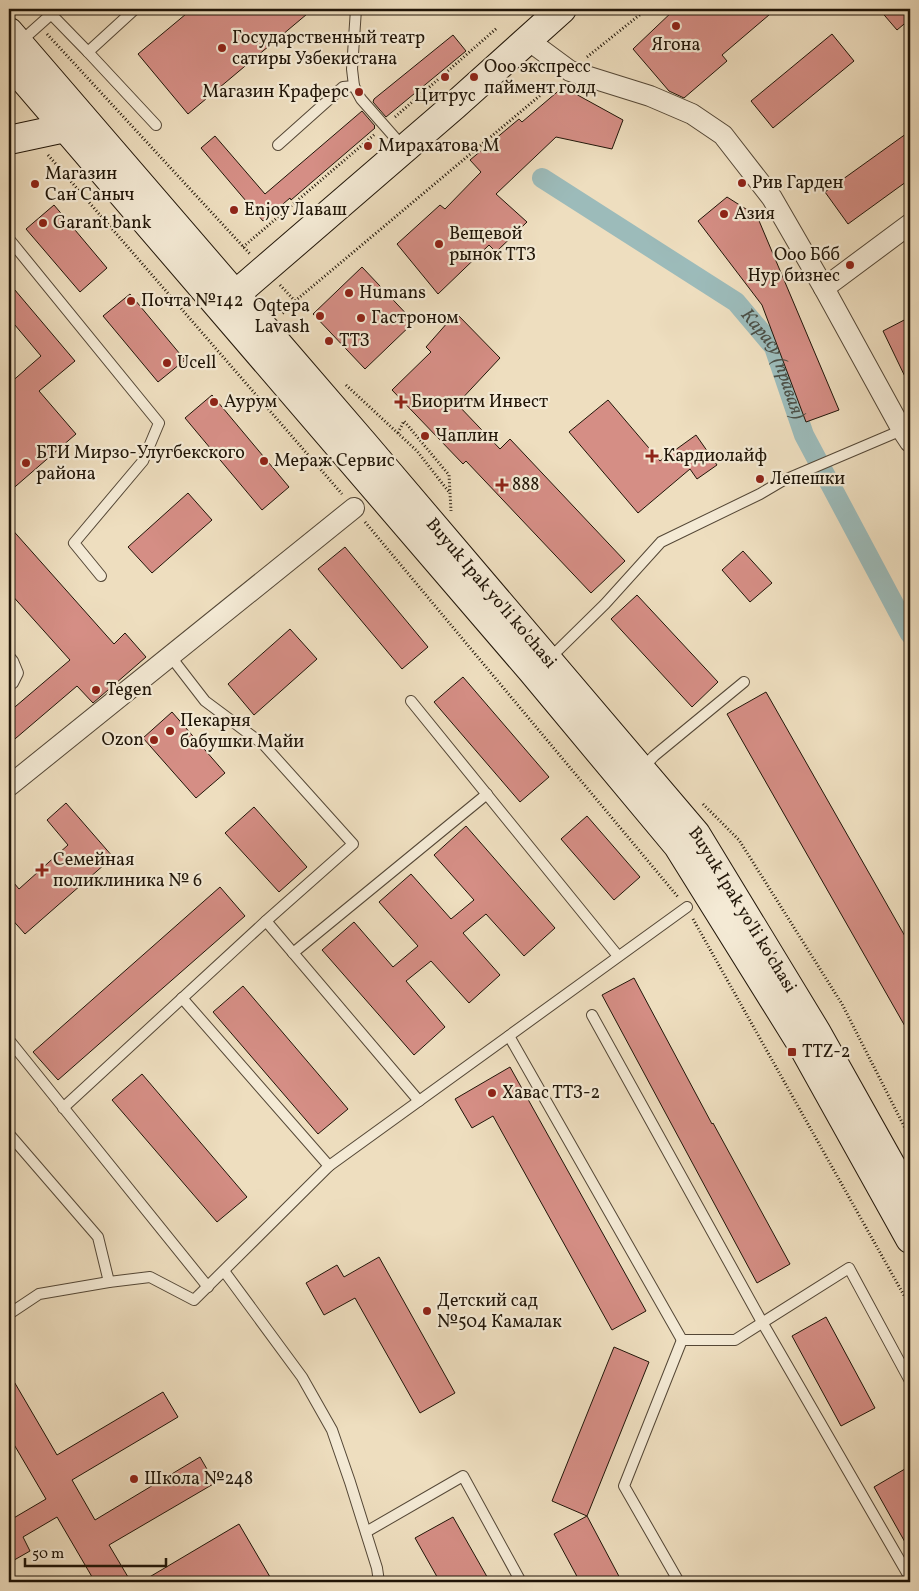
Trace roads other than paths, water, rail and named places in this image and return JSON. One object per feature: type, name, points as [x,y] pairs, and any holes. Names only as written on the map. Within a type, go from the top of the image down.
[{"type":"main road","points":[[11,46],[73,122],[227,301],[528,40],[552,12]]},
{"type":"main road","points":[[20,138],[73,122]]},
{"type":"main road","name":"Buyuk Ipak yo'li ko'chasi","points":[[227,301],[548,659],[696,834],[818,1034],[910,1199]]},
{"type":"main road","name":"Buyuk Ipak yo'li ko'chasi","points":[[227,301],[678,846],[802,1045],[910,1239]]},
{"type":"street","points":[[528,40],[570,71],[650,96],[692,114],[723,135],[772,198],[906,436]]},
{"type":"street","points":[[824,288],[910,224]]},
{"type":"street","points":[[9,786],[354,508]]},
{"type":"lane","points":[[88,52],[135,9]]},
{"type":"lane","points":[[356,9],[352,69],[354,86],[361,99],[404,149]]},
{"type":"lane","points":[[11,46],[54,11],[88,52],[156,125]]},
{"type":"lane","points":[[278,145],[343,87],[354,86]]},
{"type":"lane","points":[[9,239],[160,423],[143,461],[74,543],[100,576]]},
{"type":"lane","points":[[548,659],[605,604],[661,542],[760,494],[782,481],[858,447],[906,436]]},
{"type":"lane","points":[[9,656],[18,673],[13,683],[9,686]]},
{"type":"lane","points":[[64,1108],[352,844],[264,745],[205,701],[171,656]]},
{"type":"lane","points":[[641,770],[654,756],[744,682]]},
{"type":"lane","points":[[411,701],[618,956]]},
{"type":"lane","points":[[293,953],[487,794]]},
{"type":"lane","points":[[9,1314],[39,1294],[150,1277],[194,1300],[329,1166],[687,907]]},
{"type":"lane","points":[[266,921],[419,1101]]},
{"type":"lane","points":[[182,998],[329,1166]]},
{"type":"lane","points":[[592,1015],[762,1322],[910,1578]]},
{"type":"lane","points":[[509,1036],[682,1340]]},
{"type":"lane","points":[[9,1040],[208,1287]]},
{"type":"lane","points":[[9,1134],[98,1237],[109,1282]]},
{"type":"lane","points":[[682,1340],[735,1340],[849,1268],[910,1381]]},
{"type":"lane","points":[[224,1270],[302,1378],[332,1430],[366,1532],[377,1568],[379,1582]]},
{"type":"lane","points":[[679,1582],[624,1486],[682,1340]]},
{"type":"lane","points":[[366,1532],[463,1476],[521,1582]]},
{"type":"waterway","name":"Карасу (правая)","points":[[542,178],[736,302],[774,347],[804,435],[910,634]]},
{"type":"place","name":"Ягона","points":[[676,26]]},
{"type":"place","name":"Государственный театр сатиры Узбекистана","points":[[222,48]]},
{"type":"place","name":"Цитрус","points":[[445,77]]},
{"type":"place","name":"Ооо экспресс паймент голд","points":[[474,77]]},
{"type":"place","name":"Магазин Краферс","points":[[359,92]]},
{"type":"place","name":"Мирахатова М","points":[[368,146]]},
{"type":"place","name":"Рив Гарден","points":[[742,183]]},
{"type":"place","name":"Магазин Сан Саныч","points":[[35,184]]},
{"type":"place","name":"Enjoy Лаваш","points":[[234,210]]},
{"type":"place","name":"Азия","points":[[724,214]]},
{"type":"place","name":"Garant bank","points":[[43,223]]},
{"type":"place","name":"Вещевой рынок ТТЗ","points":[[439,244]]},
{"type":"place","name":"Ооо Ббб Нур бизнес","points":[[850,265]]},
{"type":"place","name":"Humans","points":[[349,293]]},
{"type":"place","name":"Почта №142","points":[[131,301]]},
{"type":"place","name":"Oqtepa Lavash","points":[[320,316]]},
{"type":"place","name":"Гастроном","points":[[361,318]]},
{"type":"place","name":"ТТЗ","points":[[329,341]]},
{"type":"place","name":"Ucell","points":[[167,363]]},
{"type":"place","name":"Аурум","points":[[214,402]]},
{"type":"place","name":"Биоритм Инвест","points":[[401,402]]},
{"type":"place","name":"Чаплин","points":[[425,436]]},
{"type":"place","name":"Кардиолайф","points":[[652,456]]},
{"type":"place","name":"Мераж Сервис","points":[[264,461]]},
{"type":"place","name":"БТИ Мирзо-Улугбекского района","points":[[26,463]]},
{"type":"place","name":"Лепешки","points":[[760,479]]},
{"type":"place","name":"888","points":[[502,485]]},
{"type":"place","name":"Tegen","points":[[96,690]]},
{"type":"place","name":"Пекарня бабушки Майи","points":[[170,731]]},
{"type":"place","name":"Ozon","points":[[154,740]]},
{"type":"place","name":"Семейная поликлиника № 6","points":[[42,870]]},
{"type":"place","name":"TTZ-2","points":[[792,1052]]},
{"type":"place","name":"Хавас ТТЗ-2","points":[[492,1093]]},
{"type":"place","name":"Детский сад №504 Камалак","points":[[427,1311]]},
{"type":"place","name":"Школа №248","points":[[134,1479]]}]
